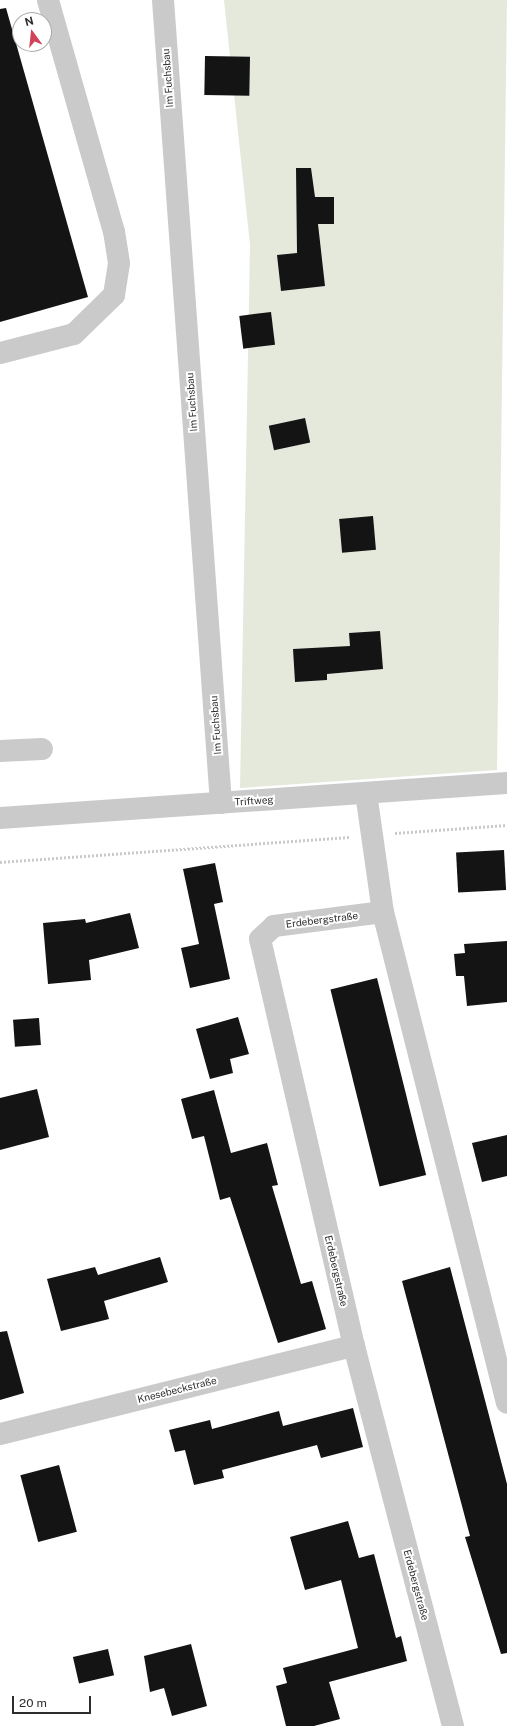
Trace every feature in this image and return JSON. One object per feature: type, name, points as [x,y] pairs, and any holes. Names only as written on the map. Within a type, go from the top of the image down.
[{"type":"street","points":[[0,353],[74,334],[114,295],[116,282],[118,263],[114,232],[48,0]]},
{"type":"street","name":"Im Fuchsbau","points":[[163,0],[222,803]]},
{"type":"street","points":[[0,751],[42,749]]},
{"type":"street","name":"Triftweg","points":[[0,818],[507,783]]},
{"type":"street","points":[[366,793],[383,912],[507,1403]]},
{"type":"street","name":"Erdebergstraße","points":[[383,912],[274,926],[260,939],[354,1346],[453,1726]]},
{"type":"street","name":"Knesebeckstraße","points":[[0,1434],[354,1346]]},
{"type":"path","points":[[0,862],[507,825]]},
{"type":"shaded area","points":[[224,0],[507,0],[497,770],[240,788],[250,245]]},
{"type":"building","points":[[6,8],[12,29],[12,52],[18,52],[88,297],[0,322],[0,9]]},
{"type":"building","points":[[205,56],[250,57],[249,96],[204,95]]},
{"type":"building","points":[[296,168],[311,168],[315,197],[334,197],[334,224],[318,224],[325,286],[281,291],[277,255],[297,253]]},
{"type":"building","points":[[271,312],[275,345],[243,349],[239,316]]},
{"type":"building","points":[[305,418],[310,442],[274,450],[269,426]]},
{"type":"building","points":[[373,516],[376,550],[342,553],[339,519]]},
{"type":"building","points":[[380,631],[383,669],[327,674],[327,680],[295,682],[293,649],[350,646],[349,633]]},
{"type":"building","points":[[504,850],[506,890],[458,892],[456,853]]},
{"type":"building","points":[[215,863],[223,902],[214,904],[230,979],[190,988],[181,948],[199,944],[183,869]]},
{"type":"building","points":[[130,913],[139,948],[89,960],[91,980],[48,984],[43,923],[85,919],[86,923]]},
{"type":"building","points":[[507,941],[507,1002],[467,1006],[464,976],[456,976],[454,954],[465,953],[464,944]]},
{"type":"building","points":[[377,978],[426,1175],[380,1187],[330,990]]},
{"type":"building","points":[[238,1017],[249,1054],[230,1059],[233,1073],[210,1079],[196,1029]]},
{"type":"building","points":[[39,1018],[41,1045],[15,1047],[13,1020]]},
{"type":"building","points":[[37,1089],[49,1137],[0,1150],[0,1098]]},
{"type":"building","points":[[214,1090],[231,1153],[267,1143],[278,1185],[272,1186],[301,1284],[312,1281],[326,1329],[278,1343],[230,1197],[220,1200],[204,1136],[192,1139],[181,1099]]},
{"type":"building","points":[[507,1135],[507,1176],[482,1182],[472,1143]]},
{"type":"building","points":[[160,1257],[168,1282],[104,1301],[109,1319],[61,1331],[47,1279],[95,1267],[98,1275]]},
{"type":"building","points":[[450,1267],[507,1484],[507,1653],[501,1654],[465,1537],[470,1536],[402,1281]]},
{"type":"building","points":[[7,1331],[24,1393],[0,1400],[0,1332]]},
{"type":"building","points":[[353,1408],[363,1447],[321,1458],[317,1445],[222,1470],[224,1478],[194,1485],[185,1450],[175,1452],[169,1430],[210,1420],[212,1429],[279,1411],[283,1426]]},
{"type":"building","points":[[59,1465],[77,1532],[38,1542],[20,1475]]},
{"type":"building","points":[[348,1521],[359,1558],[374,1554],[396,1638],[401,1636],[407,1661],[329,1682],[340,1719],[314,1726],[286,1726],[276,1686],[287,1683],[283,1668],[358,1648],[341,1580],[305,1590],[290,1537]]},
{"type":"building","points":[[191,1644],[207,1706],[172,1716],[164,1688],[150,1692],[144,1656]]},
{"type":"building","points":[[108,1649],[114,1675],[79,1683],[73,1657]]}]
